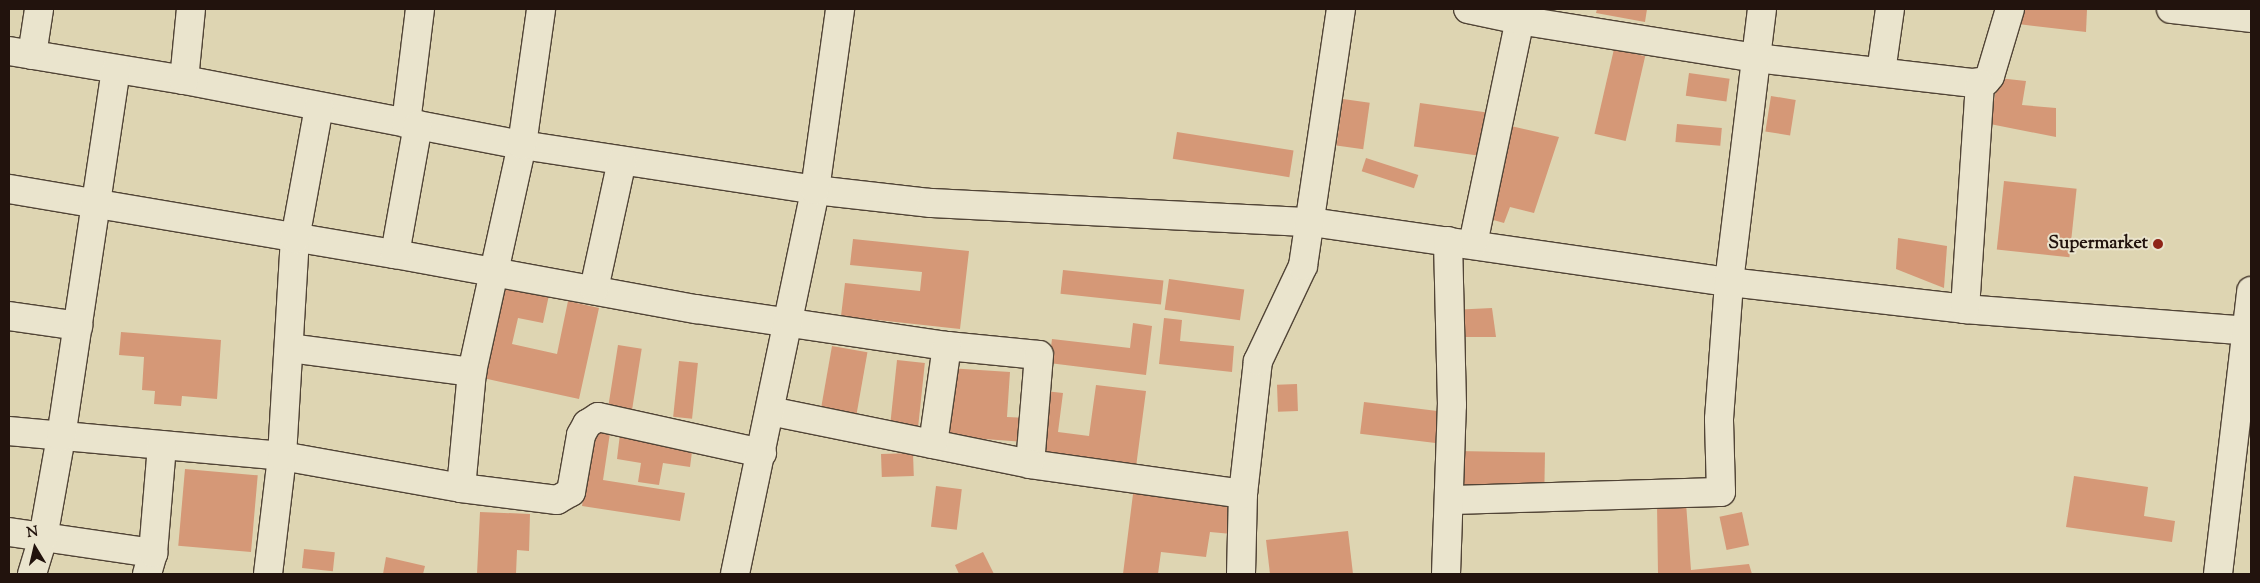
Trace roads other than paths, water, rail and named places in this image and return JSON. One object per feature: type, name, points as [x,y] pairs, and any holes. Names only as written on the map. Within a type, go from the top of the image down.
[{"type":"street","points":[[39,9],[20,53],[184,80],[522,146],[815,190],[941,203],[1311,222],[1729,282],[1965,308],[2249,331]]},
{"type":"street","points":[[184,80],[191,9]]},
{"type":"street","points":[[396,254],[412,124],[420,9]]},
{"type":"street","points":[[461,488],[472,372],[492,272],[522,146],[541,9]]},
{"type":"street","points":[[735,574],[762,454],[786,323],[815,190],[840,9]]},
{"type":"street","points":[[1241,574],[1243,494],[1258,361],[1300,278],[1311,222],[1341,9]]},
{"type":"street","points":[[1468,9],[1520,20],[1756,58],[1980,83],[1986,81],[1993,70],[2010,9]]},
{"type":"street","points":[[1450,500],[1721,492],[1719,419],[1729,282],[1762,9]]},
{"type":"street","points":[[1881,72],[1890,9]]},
{"type":"street","points":[[2171,9],[2251,18]]},
{"type":"street","points":[[1446,574],[1460,242],[1520,20]]},
{"type":"street","points":[[32,574],[43,538],[61,436],[116,70]]},
{"type":"street","points":[[1965,308],[1980,83]]},
{"type":"street","points":[[268,574],[282,456],[295,239],[319,107]]},
{"type":"street","points":[[594,289],[622,161]]},
{"type":"street","points":[[9,189],[97,206],[396,254],[786,323],[947,346],[1039,355],[1030,464]]},
{"type":"street","points":[[2218,574],[2249,331],[2251,292]]},
{"type":"street","points":[[9,316],[78,326]]},
{"type":"street","points":[[933,444],[947,346]]},
{"type":"street","points":[[289,348],[472,372]]},
{"type":"street","points":[[770,411],[1030,464],[1243,494]]},
{"type":"street","points":[[9,431],[282,456],[461,488],[557,500],[568,497],[574,486],[581,435],[587,424],[598,417],[762,454]]},
{"type":"street","points":[[9,532],[43,538],[150,564],[162,444]]},
{"type":"place","name":"Supermarket","points":[[2158,244]]}]
